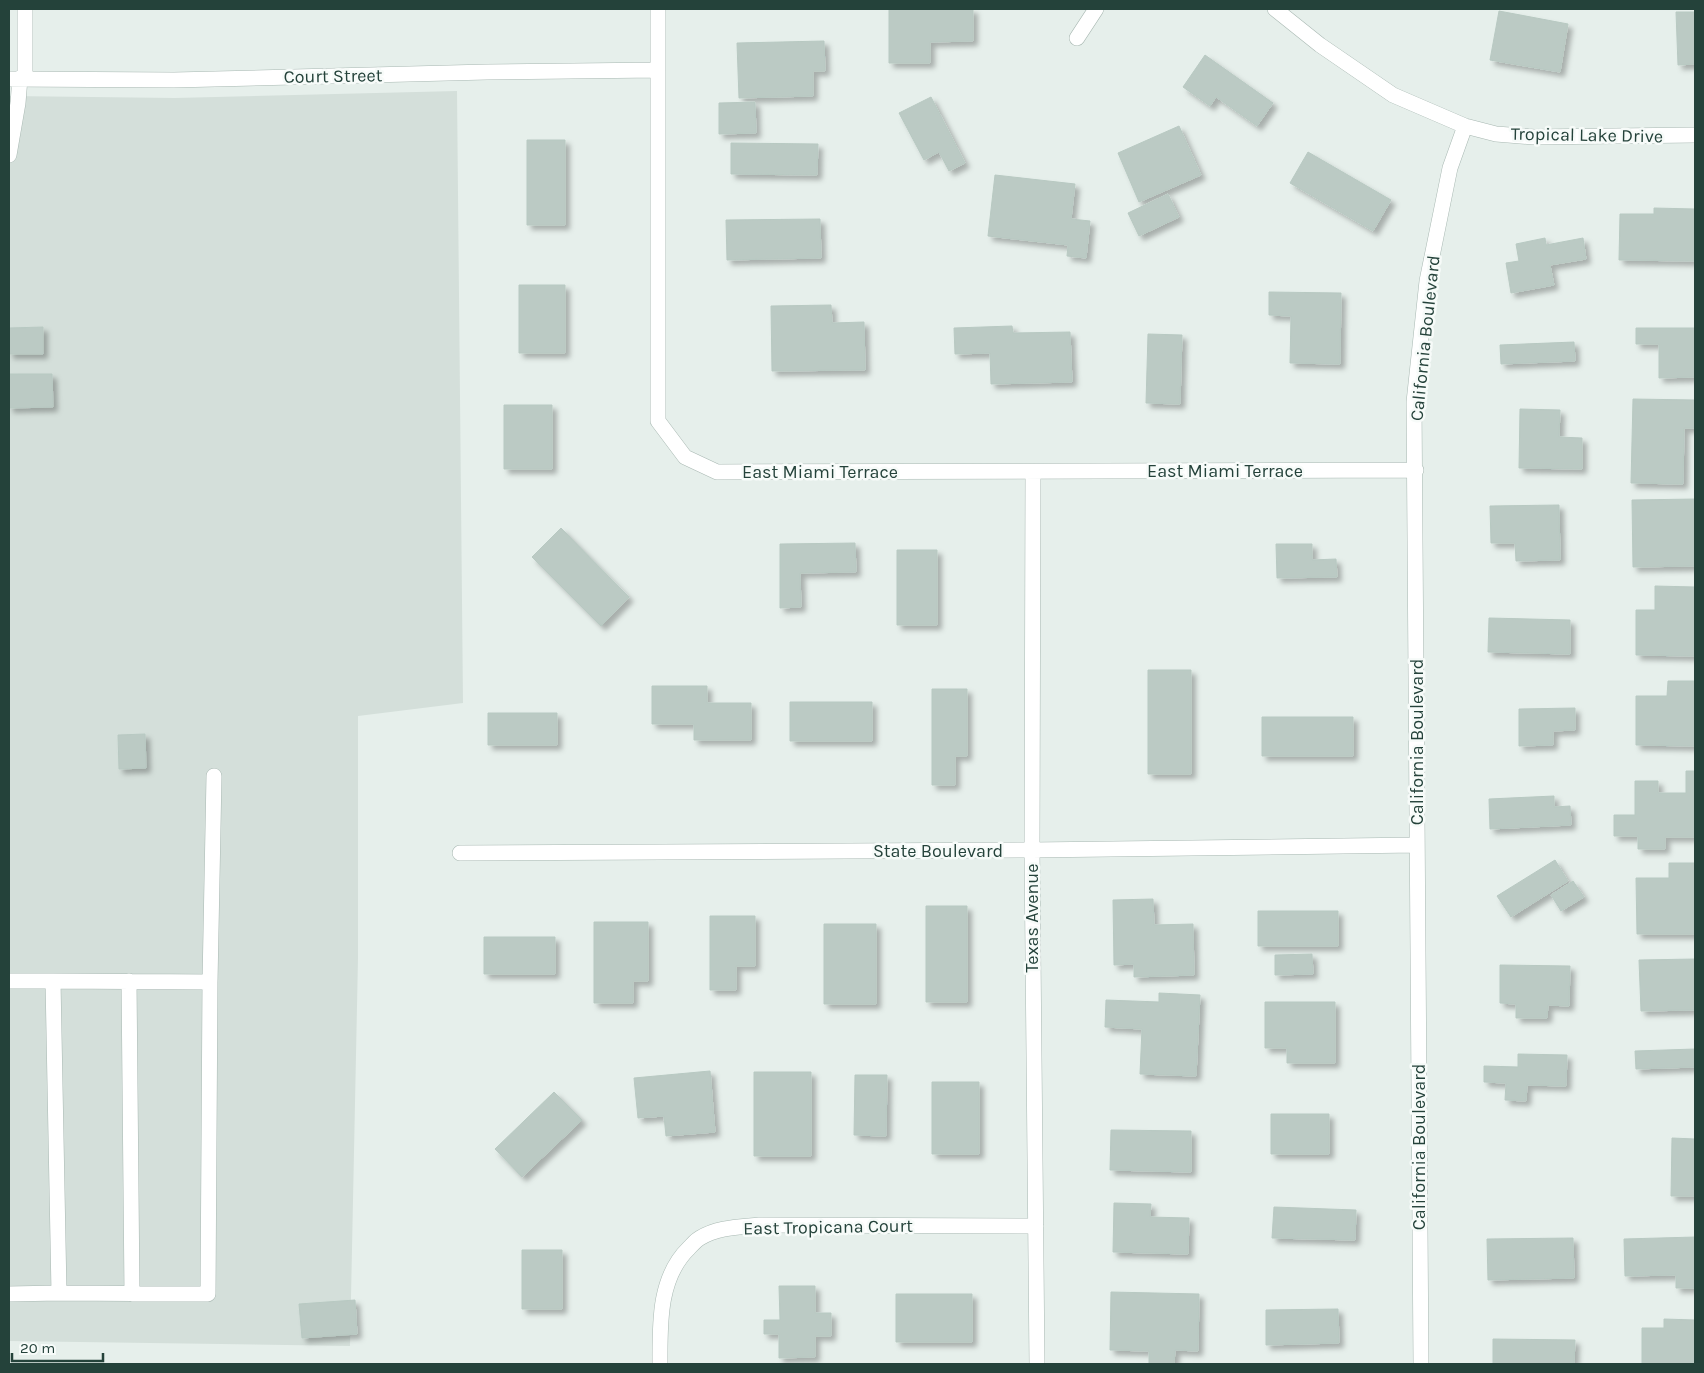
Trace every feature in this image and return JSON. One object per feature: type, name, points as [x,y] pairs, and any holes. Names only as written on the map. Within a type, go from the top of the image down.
[{"type":"street","points":[[9,155],[18,103],[18,78],[26,9]]},
{"type":"street","name":"East Miami Terrace","points":[[658,9],[658,421],[685,457],[717,472],[1416,470]]},
{"type":"street","points":[[1077,38],[1096,9]]},
{"type":"street","name":"Tropical Lake Drive","points":[[1275,9],[1320,45],[1392,95],[1465,126],[1496,134],[1534,137],[1695,135]]},
{"type":"street","name":"Court Street","points":[[18,78],[174,80],[487,72],[658,70]]},
{"type":"street","name":"California Boulevard","points":[[1421,1364],[1416,470],[1414,402],[1428,281],[1450,168],[1465,126]]},
{"type":"street","name":"Texas Avenue","points":[[1033,472],[1032,850],[1037,1364]]},
{"type":"street","points":[[9,1294],[208,1294],[210,982],[214,776]]},
{"type":"street","name":"State Boulevard","points":[[460,853],[1032,850],[1417,845]]},
{"type":"street","points":[[9,981],[210,982]]},
{"type":"street","points":[[53,981],[58,1293]]},
{"type":"street","points":[[129,981],[132,1294]]},
{"type":"street","name":"East Tropicana Court","points":[[660,1364],[660,1322],[667,1283],[681,1256],[699,1238],[722,1229],[759,1225],[1036,1226]]},
{"type":"shaded area","points":[[457,91],[463,703],[358,716],[358,958],[350,1346],[9,1341],[9,96],[175,98]]},
{"type":"building","points":[[889,9],[973,9],[973,41],[930,42],[930,63],[889,63]]},
{"type":"building","points":[[1499,11],[1568,24],[1560,72],[1490,60]]},
{"type":"building","points":[[1676,12],[1695,12],[1695,64],[1678,65]]},
{"type":"building","points":[[824,41],[825,71],[813,71],[813,96],[739,98],[737,43]]},
{"type":"building","points":[[1205,55],[1273,103],[1257,126],[1216,97],[1210,106],[1183,87]]},
{"type":"building","points":[[931,97],[965,163],[949,171],[939,152],[924,160],[899,113]]},
{"type":"building","points":[[755,102],[756,133],[719,134],[719,103]]},
{"type":"building","points":[[1179,126],[1201,175],[1139,202],[1118,153]]},
{"type":"building","points":[[527,140],[565,140],[565,225],[527,225]]},
{"type":"building","points":[[731,143],[818,144],[817,175],[731,174]]},
{"type":"building","points":[[1308,152],[1391,200],[1373,231],[1290,183]]},
{"type":"building","points":[[995,175],[1075,184],[1071,219],[1090,221],[1086,258],[1067,256],[1068,245],[988,236]]},
{"type":"building","points":[[1168,194],[1179,217],[1139,236],[1128,213]]},
{"type":"building","points":[[1654,208],[1695,209],[1695,261],[1619,260],[1620,214],[1654,214]]},
{"type":"building","points":[[820,219],[821,258],[727,260],[726,220]]},
{"type":"building","points":[[1545,238],[1546,245],[1583,238],[1586,259],[1550,265],[1554,285],[1511,293],[1506,263],[1519,261],[1516,244]]},
{"type":"building","points":[[519,285],[565,285],[565,353],[519,353]]},
{"type":"building","points":[[1269,292],[1341,293],[1340,364],[1290,363],[1291,316],[1269,315]]},
{"type":"building","points":[[831,305],[832,323],[864,322],[865,370],[772,371],[771,306]]},
{"type":"building","points":[[1012,326],[1013,333],[1070,332],[1072,382],[991,384],[990,353],[955,354],[954,328]]},
{"type":"building","points":[[43,327],[43,354],[9,354],[9,328]]},
{"type":"building","points":[[1636,328],[1695,328],[1695,377],[1659,378],[1659,344],[1636,344]]},
{"type":"building","points":[[1148,334],[1182,335],[1180,404],[1146,403]]},
{"type":"building","points":[[1574,342],[1575,361],[1501,364],[1500,345]]},
{"type":"building","points":[[9,374],[52,374],[53,407],[9,408]]},
{"type":"building","points":[[1633,399],[1695,400],[1695,428],[1684,428],[1683,484],[1631,483]]},
{"type":"building","points":[[504,405],[552,405],[552,469],[504,469]]},
{"type":"building","points":[[1520,409],[1560,410],[1559,437],[1582,438],[1582,469],[1519,468]]},
{"type":"building","points":[[1695,499],[1695,566],[1633,567],[1632,500]]},
{"type":"building","points":[[1559,505],[1560,560],[1516,561],[1515,543],[1491,543],[1490,506]]},
{"type":"building","points":[[561,528],[629,597],[601,626],[532,557]]},
{"type":"building","points":[[855,543],[856,572],[800,573],[801,607],[780,608],[780,544]]},
{"type":"building","points":[[1276,544],[1312,544],[1312,560],[1336,559],[1337,577],[1277,578]]},
{"type":"building","points":[[897,550],[937,550],[937,625],[897,625]]},
{"type":"building","points":[[1655,586],[1695,587],[1695,656],[1636,655],[1636,610],[1655,610]]},
{"type":"building","points":[[1489,618],[1570,620],[1570,654],[1488,652]]},
{"type":"building","points":[[1148,670],[1191,670],[1191,774],[1148,774]]},
{"type":"building","points":[[1668,681],[1695,681],[1695,746],[1636,745],[1636,696],[1667,696]]},
{"type":"building","points":[[652,686],[707,686],[707,703],[751,703],[751,740],[694,740],[694,724],[652,724]]},
{"type":"building","points":[[932,689],[967,689],[967,756],[955,756],[955,785],[932,785]]},
{"type":"building","points":[[790,702],[872,702],[872,741],[790,741]]},
{"type":"building","points":[[1575,708],[1575,730],[1553,731],[1553,745],[1519,746],[1519,709]]},
{"type":"building","points":[[488,713],[557,713],[557,745],[488,745]]},
{"type":"building","points":[[1262,717],[1353,717],[1353,756],[1262,756]]},
{"type":"building","points":[[145,734],[146,768],[119,769],[118,735]]},
{"type":"building","points":[[1686,771],[1695,771],[1695,837],[1665,837],[1665,849],[1638,849],[1638,836],[1614,836],[1614,815],[1635,815],[1635,781],[1658,781],[1658,793],[1686,793]]},
{"type":"building","points":[[1554,796],[1554,807],[1570,806],[1571,825],[1490,829],[1489,799]]},
{"type":"building","points":[[1555,860],[1568,881],[1511,917],[1497,896]]},
{"type":"building","points":[[1669,863],[1695,863],[1695,934],[1637,934],[1636,878],[1669,878]]},
{"type":"building","points":[[1573,881],[1584,897],[1561,911],[1551,895]]},
{"type":"building","points":[[1153,899],[1154,925],[1193,924],[1194,975],[1134,977],[1134,964],[1114,965],[1113,900]]},
{"type":"building","points":[[926,906],[967,906],[967,1002],[926,1002]]},
{"type":"building","points":[[1258,911],[1338,911],[1338,946],[1258,946]]},
{"type":"building","points":[[710,916],[755,916],[755,966],[736,966],[736,990],[710,990]]},
{"type":"building","points":[[594,922],[648,922],[648,981],[633,981],[633,1003],[594,1003]]},
{"type":"building","points":[[824,924],[876,924],[876,1004],[824,1004]]},
{"type":"building","points":[[484,937],[555,937],[555,974],[484,974]]},
{"type":"building","points":[[1312,954],[1313,974],[1275,975],[1275,955]]},
{"type":"building","points":[[1695,959],[1695,1010],[1641,1011],[1639,960]]},
{"type":"building","points":[[1500,965],[1570,966],[1569,1006],[1548,1005],[1547,1018],[1516,1018],[1516,1004],[1500,1003]]},
{"type":"building","points":[[1159,993],[1200,995],[1196,1076],[1140,1074],[1142,1029],[1105,1027],[1106,1000],[1159,1002]]},
{"type":"building","points":[[1265,1002],[1335,1002],[1335,1063],[1287,1063],[1287,1048],[1265,1048]]},
{"type":"building","points":[[1695,1049],[1695,1067],[1636,1069],[1635,1051]]},
{"type":"building","points":[[1518,1054],[1567,1055],[1566,1086],[1527,1085],[1526,1101],[1505,1100],[1506,1083],[1484,1082],[1484,1066],[1518,1067]]},
{"type":"building","points":[[710,1071],[715,1132],[666,1136],[664,1116],[638,1118],[634,1078]]},
{"type":"building","points":[[754,1072],[811,1072],[811,1156],[754,1156]]},
{"type":"building","points":[[855,1075],[887,1075],[886,1136],[854,1135]]},
{"type":"building","points":[[932,1082],[979,1082],[979,1154],[932,1154]]},
{"type":"building","points":[[554,1092],[582,1120],[522,1177],[495,1149]]},
{"type":"building","points":[[1271,1114],[1329,1114],[1329,1154],[1271,1154]]},
{"type":"building","points":[[1111,1130],[1191,1131],[1191,1172],[1110,1170]]},
{"type":"building","points":[[1672,1138],[1695,1139],[1695,1196],[1671,1196]]},
{"type":"building","points":[[1114,1203],[1151,1204],[1150,1217],[1189,1218],[1188,1254],[1113,1252]]},
{"type":"building","points":[[1274,1207],[1356,1210],[1355,1240],[1272,1238]]},
{"type":"building","points":[[1695,1237],[1695,1288],[1676,1288],[1676,1275],[1625,1276],[1624,1239]]},
{"type":"building","points":[[1573,1238],[1574,1278],[1488,1280],[1487,1239]]},
{"type":"building","points":[[522,1250],[562,1250],[562,1309],[522,1309]]},
{"type":"building","points":[[779,1286],[815,1286],[815,1313],[831,1313],[831,1336],[815,1336],[815,1357],[779,1358],[779,1334],[764,1334],[764,1320],[780,1320]]},
{"type":"building","points":[[1111,1292],[1199,1294],[1198,1351],[1175,1350],[1174,1364],[1149,1364],[1149,1351],[1110,1350]]},
{"type":"building","points":[[896,1294],[972,1294],[972,1342],[896,1342]]},
{"type":"building","points":[[355,1300],[357,1334],[302,1338],[299,1304]]},
{"type":"building","points":[[1338,1309],[1339,1343],[1266,1345],[1266,1310]]},
{"type":"building","points":[[1664,1319],[1695,1320],[1695,1364],[1642,1364],[1642,1328],[1664,1328]]},
{"type":"building","points":[[1493,1339],[1575,1340],[1574,1364],[1493,1364]]}]
